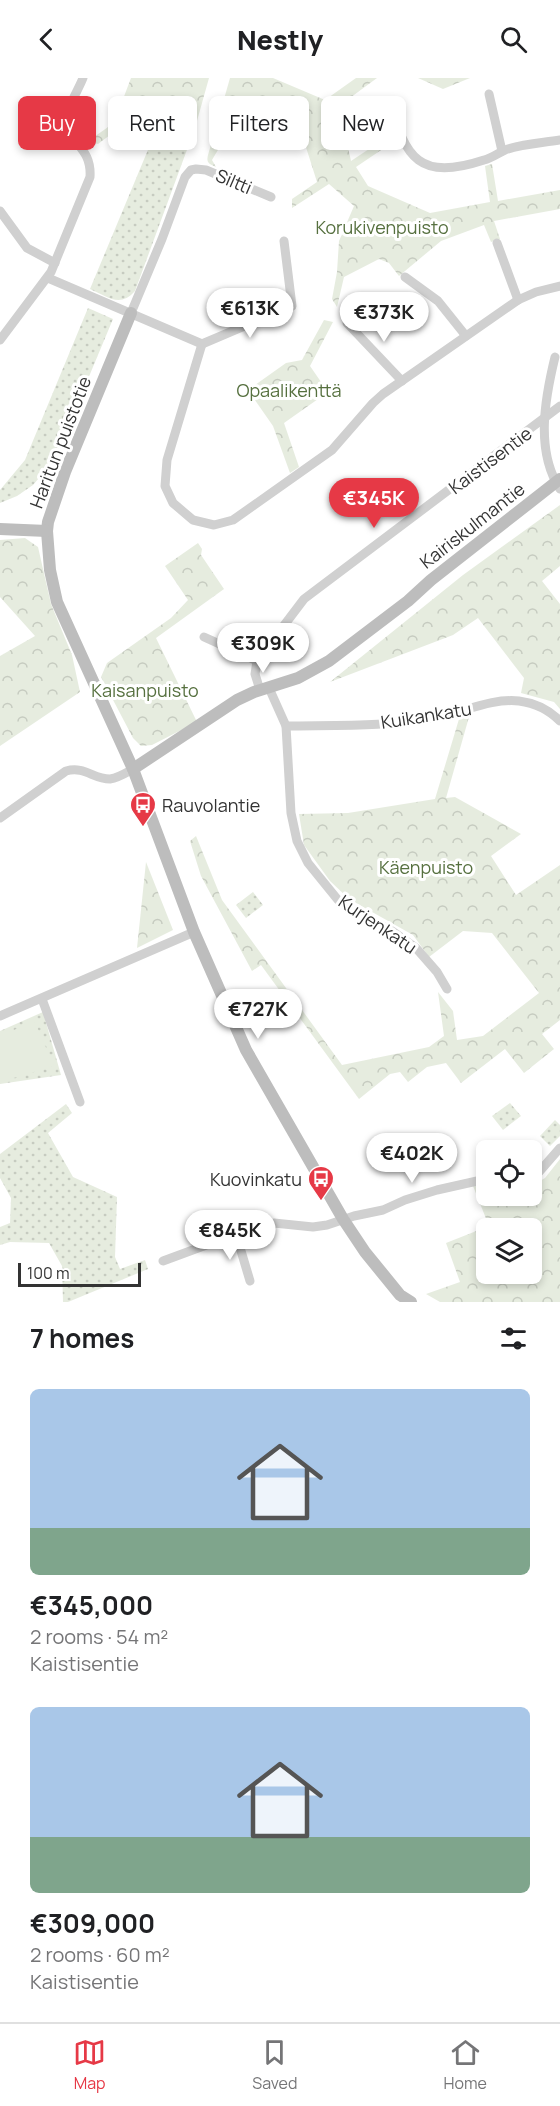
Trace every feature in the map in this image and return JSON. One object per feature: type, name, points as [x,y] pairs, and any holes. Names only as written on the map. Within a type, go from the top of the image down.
[{"type":"street","points":[[0,340],[51,271],[90,177],[91,166],[88,158],[71,135],[67,123],[69,112],[83,78]]},
{"type":"street","points":[[489,94],[502,151]]},
{"type":"street","points":[[406,146],[412,154],[425,163],[439,167],[453,167],[483,160],[502,151],[560,141]]},
{"type":"street","name":"Siltti","points":[[196,169],[206,170],[271,196]]},
{"type":"street","name":"Haritun puistotie","points":[[196,169],[183,181],[162,239],[66,472],[46,531],[50,570],[57,602],[133,769],[194,932],[246,1050],[343,1219],[365,1252],[400,1295],[411,1302]]},
{"type":"street","points":[[0,211],[27,248],[51,271],[131,313],[202,344],[292,306],[284,241]]},
{"type":"street","points":[[497,243],[518,300]]},
{"type":"street","points":[[405,277],[438,301],[466,336]]},
{"type":"street","points":[[202,344],[169,450],[164,479],[166,492],[177,508],[193,520],[220,525],[233,520],[332,450],[373,403],[466,336],[518,300],[536,292],[560,286]]},
{"type":"street","points":[[347,323],[402,381]]},
{"type":"street","points":[[555,357],[544,419],[549,460],[559,485]]},
{"type":"street","name":"Kaistisentie","points":[[257,661],[304,599],[560,406]]},
{"type":"street","name":"Kairiskulmantie","points":[[133,769],[237,700],[297,678],[329,661],[408,601],[462,565],[559,485]]},
{"type":"street","points":[[0,529],[46,531]]},
{"type":"street","points":[[204,637],[257,661],[255,674],[264,689]]},
{"type":"street","name":"Kurjenkatu","points":[[264,689],[286,726],[291,813],[297,841],[308,863],[338,900],[348,908],[392,930],[416,948],[447,989]]},
{"type":"street","name":"Kuikankatu","points":[[286,726],[382,724],[437,717],[496,702],[510,701],[520,701],[548,710],[560,721]]},
{"type":"street","points":[[0,818],[66,771],[83,770],[106,779],[114,778],[133,769]]},
{"type":"street","points":[[0,1016],[194,932]]},
{"type":"street","points":[[42,999],[80,1102]]},
{"type":"street","points":[[542,1169],[560,1148]]},
{"type":"street","points":[[163,1261],[236,1234],[274,1223],[313,1227],[327,1225],[383,1210],[437,1190],[476,1181]]},
{"type":"street","points":[[236,1234],[250,1281]]},
{"type":"green space","points":[[131,78],[209,78],[197,121],[197,96],[124,96]]},
{"type":"green space","name":"Korukivenpuisto","points":[[230,78],[273,78],[321,98],[321,150],[349,150],[351,161],[368,150],[381,150],[356,167],[368,186],[430,213],[490,202],[485,166],[492,164],[498,201],[560,190],[560,209],[494,221],[500,239],[491,242],[484,225],[441,241],[399,276],[389,263],[379,259],[344,277],[337,307],[332,299],[339,241],[354,206],[329,184],[292,208],[292,199],[317,182],[307,150],[309,150],[309,96],[225,96]]},
{"type":"green space","name":"Korukivenpuisto","points":[[356,78],[377,78],[353,96],[331,96]]},
{"type":"green space","points":[[418,78],[470,78],[443,89]]},
{"type":"green space","points":[[108,127],[108,136],[98,144],[96,143],[96,135]]},
{"type":"green space","points":[[148,150],[187,150],[135,291],[119,300],[108,298],[90,289]]},
{"type":"green space","name":"Korukivenpuisto","points":[[209,150],[218,150],[212,160],[216,167],[207,160]]},
{"type":"green space","points":[[88,308],[113,319],[60,446],[51,464],[33,485],[17,496],[0,503],[0,490],[25,460]]},
{"type":"green space","name":"Opaalikenttä","points":[[324,320],[333,322],[310,366],[328,392],[284,423],[299,467],[290,473],[273,426],[248,390],[286,363],[302,360]]},
{"type":"green space","points":[[560,505],[560,566],[542,581],[560,604],[560,709],[554,702],[521,693],[524,678],[478,618],[453,635],[330,682],[463,575]]},
{"type":"green space","points":[[25,538],[38,547],[51,604],[72,655],[80,692],[0,746],[0,656],[35,636],[0,597],[0,540]]},
{"type":"green space","name":"Kaisanpuisto","points":[[198,543],[202,549],[201,555],[224,589],[156,638],[197,722],[152,745],[141,746],[133,738],[101,677],[107,663],[171,618],[188,600],[165,566]]},
{"type":"green space","name":"Käenpuisto","points":[[469,717],[446,798],[455,797],[521,834],[491,856],[516,895],[560,865],[560,1020],[542,1034],[554,1049],[524,1073],[505,1049],[461,1083],[446,1063],[427,1067],[408,1082],[400,1072],[390,1074],[359,1099],[261,965],[252,971],[201,876],[190,841],[196,836],[222,900],[342,1065],[429,1047],[444,1036],[438,992],[453,1011],[457,1040],[483,1036],[539,993],[492,933],[463,931],[429,957],[413,935],[349,899],[330,881],[304,845],[299,814],[348,813],[435,799],[459,719]]},
{"type":"green space","points":[[146,862],[173,930],[137,948]]},
{"type":"green space","points":[[253,892],[263,905],[246,918],[236,905]]},
{"type":"green space","points":[[43,1012],[61,1075],[0,1084],[0,1031]]},
{"type":"green space","points":[[34,1020],[54,1066],[0,1082],[0,1037]]},
{"type":"green space","points":[[510,1103],[521,1116],[503,1130],[492,1116]]},
{"type":"green space","points":[[66,1104],[72,1113],[48,1133],[73,1177],[117,1197],[115,1257],[120,1269],[145,1260],[148,1269],[68,1302],[63,1302],[62,1266],[49,1243],[10,1242],[0,1245],[0,1227],[10,1223],[11,1198],[0,1178],[0,1154]]},
{"type":"green space","points":[[555,1120],[560,1125],[560,1136],[550,1146],[540,1136]]},
{"type":"green space","points":[[560,1159],[560,1302],[440,1302],[426,1294],[460,1282],[446,1243],[476,1231],[476,1284],[542,1284],[542,1218],[486,1218],[481,1206],[542,1206],[542,1180]]},
{"type":"place","name":"Rauvolantie","points":[[143,828]]},
{"type":"place","name":"Kuovinkatu","points":[[321,1202]]}]
